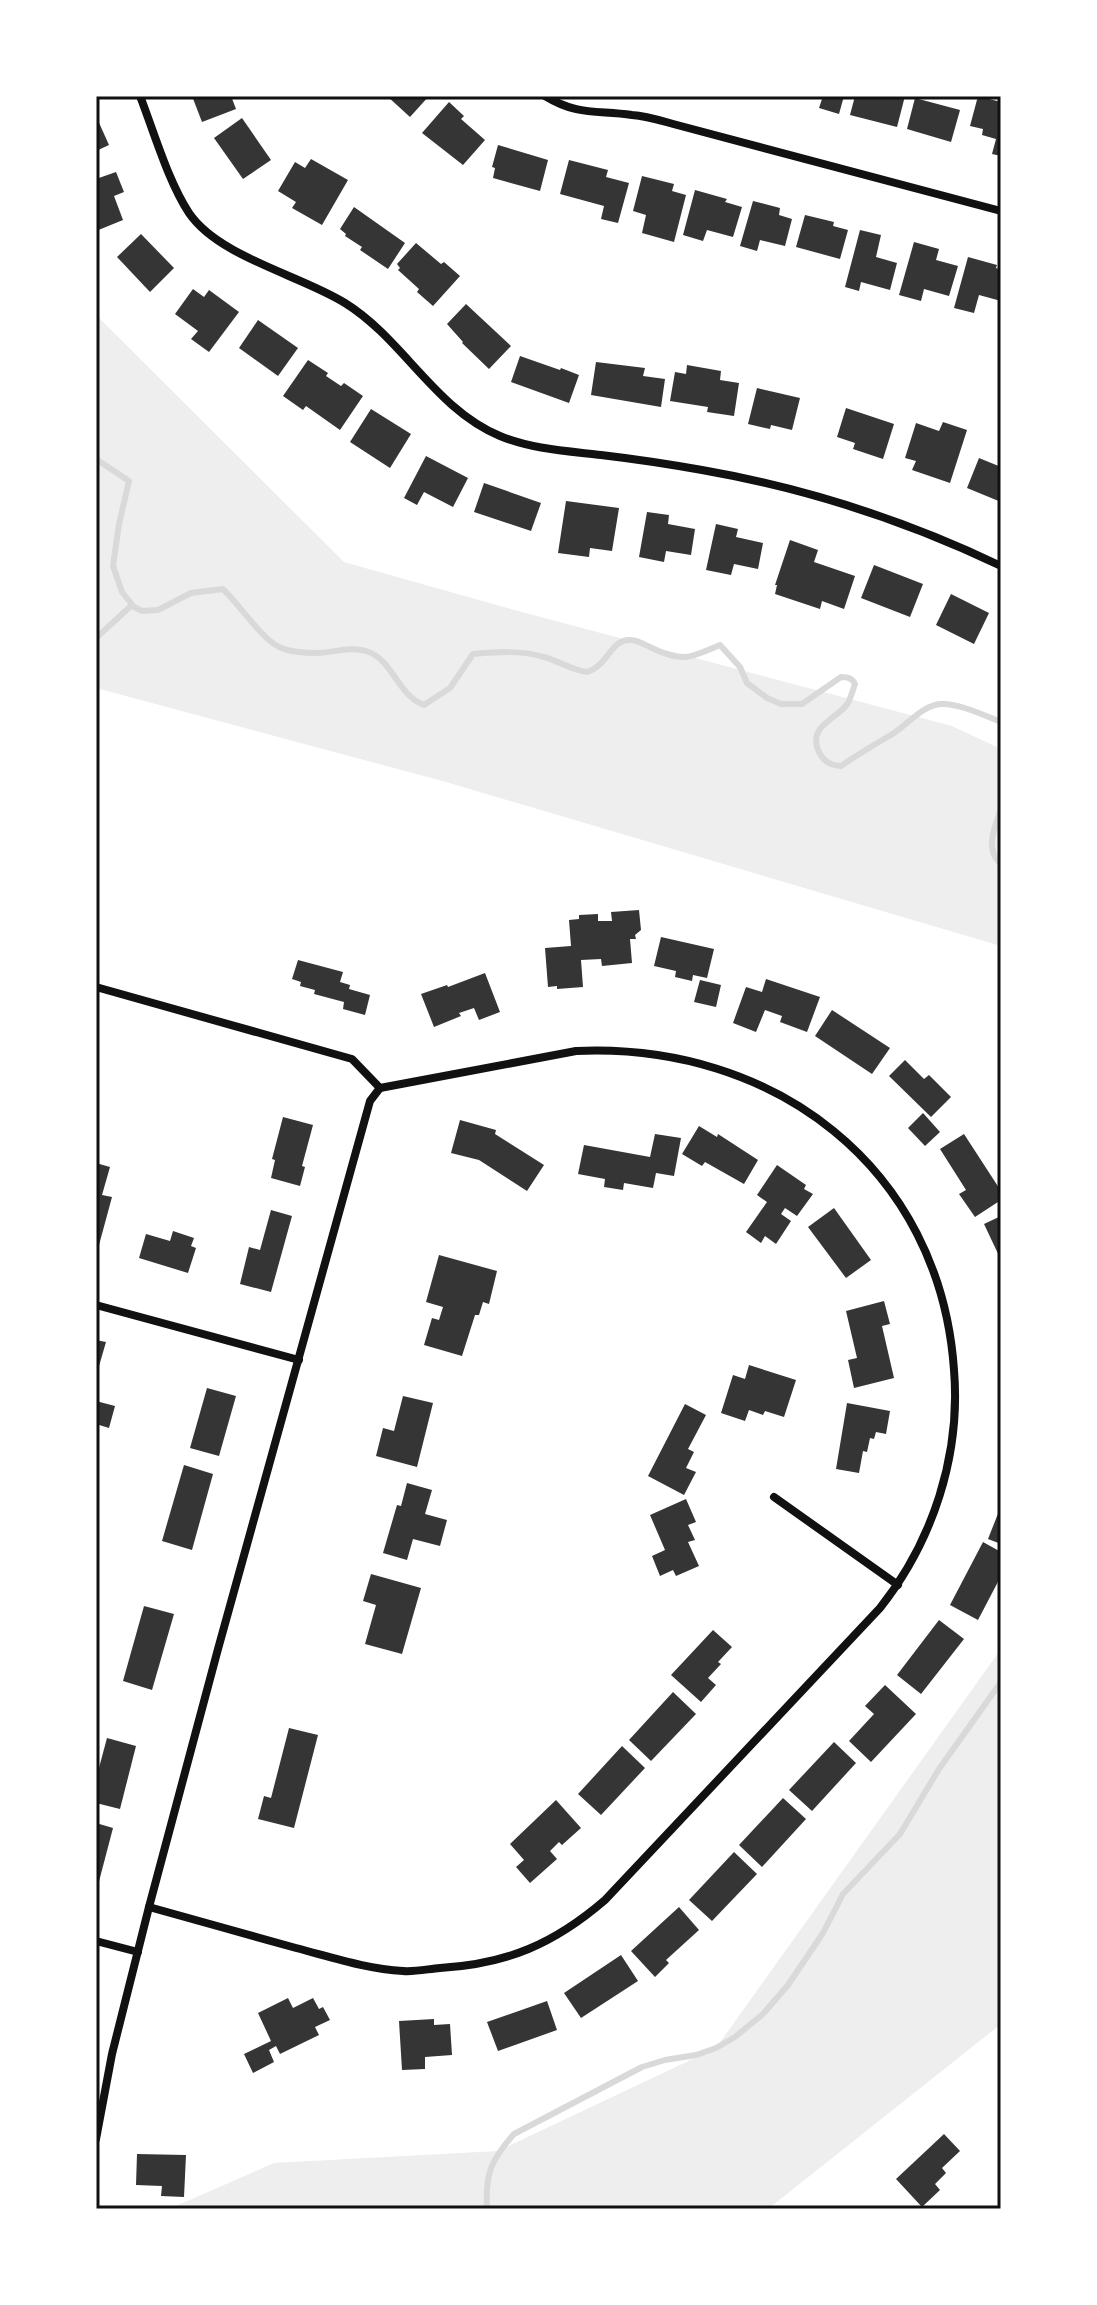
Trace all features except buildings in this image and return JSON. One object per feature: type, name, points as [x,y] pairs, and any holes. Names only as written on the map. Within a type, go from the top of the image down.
[{"type":"street","points":[[140,96],[180,197],[204,230],[240,253],[357,311],[455,408],[486,430],[534,446],[706,471],[810,495],[916,529],[1001,566]]},
{"type":"street","points":[[545,96],[583,112],[634,115],[663,121],[1001,211]]},
{"type":"street","points":[[96,987],[352,1059],[380,1088]]},
{"type":"street","points":[[96,2139],[112,2054],[149,1907],[370,1101],[380,1088],[576,1051],[641,1052],[706,1065],[757,1083],[805,1109],[848,1143],[888,1188],[917,1234],[941,1294],[953,1348],[955,1412],[946,1473],[927,1529],[898,1585],[880,1608],[605,1900],[569,1929],[528,1950],[467,1967],[404,1971],[325,1955],[149,1907]]},
{"type":"street","points":[[96,1305],[299,1360]]},
{"type":"street","points":[[774,1497],[898,1585]]},
{"type":"street","points":[[96,1941],[138,1952]]},
{"type":"shaded area","points":[[96,315],[344,562],[952,726],[1001,749],[1001,946],[446,782],[96,688]]},
{"type":"shaded area","points":[[1001,1649],[1001,2024],[768,2209],[169,2209],[274,2163],[498,2151],[716,2048]]},
{"type":"waterway","points":[[96,459],[129,481],[113,566],[122,592],[134,607],[142,611],[158,610],[191,593],[223,589],[272,643],[307,653],[354,649],[366,651],[383,661],[407,693],[424,705],[450,688],[473,654],[527,653],[587,672],[600,664],[619,643],[631,640],[680,657],[720,645],[740,667],[747,683],[781,704],[802,704],[841,677],[851,679],[855,684],[848,703],[824,724],[816,737],[820,754],[835,765],[841,766],[934,705],[972,710],[1001,722]]},
{"type":"waterway","points":[[96,638],[132,605]]},
{"type":"waterway","points":[[1001,809],[992,845],[1001,864]]},
{"type":"waterway","points":[[487,2209],[491,2168],[514,2134],[642,2067],[716,2048],[763,2014],[788,1985],[823,1933],[843,1894],[900,1834],[939,1769],[1001,1682]]}]
